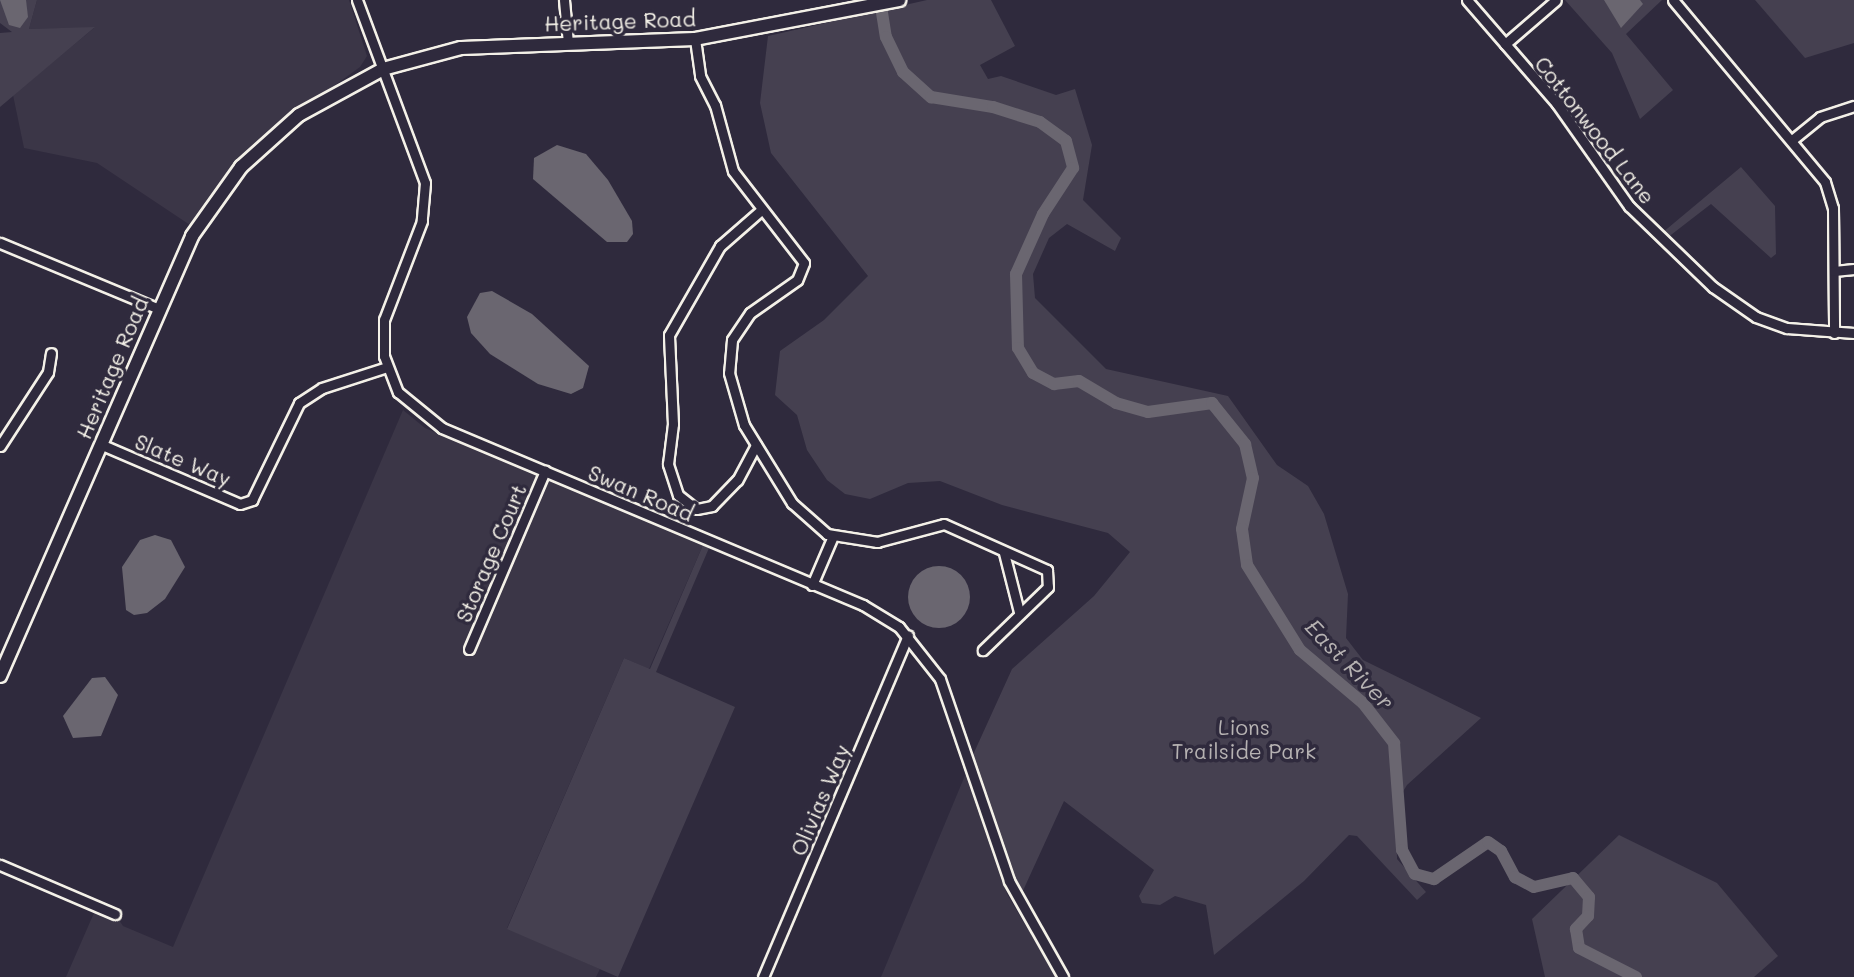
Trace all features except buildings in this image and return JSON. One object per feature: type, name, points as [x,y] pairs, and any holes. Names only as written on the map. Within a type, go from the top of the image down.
[{"type":"main road","name":"Heritage Road","points":[[0,676],[192,236],[225,187],[259,148],[309,108],[383,69],[461,48],[695,39],[899,0]]},
{"type":"street","name":"Swan Road","points":[[357,0],[419,159],[426,196],[422,221],[384,320],[387,368],[398,392],[425,419],[875,611],[908,636],[946,691],[1009,881],[1063,977]]},
{"type":"street","points":[[564,0],[568,43]]},
{"type":"street","name":"Cottonwood Lane","points":[[1467,0],[1557,104],[1629,206],[1713,288],[1756,317],[1787,328],[1854,333]]},
{"type":"street","points":[[1505,44],[1556,0]]},
{"type":"street","points":[[1673,0],[1792,139],[1831,194],[1834,333]]},
{"type":"street","points":[[695,39],[701,79],[715,106],[732,168],[761,211],[799,252],[805,266],[797,280],[747,315],[730,345],[733,391],[756,445],[792,503],[833,536],[877,542],[944,524],[1051,576],[1048,587],[982,650]]},
{"type":"street","points":[[1792,139],[1820,117],[1854,106]]},
{"type":"street","points":[[756,445],[733,485],[712,506],[696,509],[678,495],[668,464],[673,424],[668,335],[720,246],[761,211]]},
{"type":"street","points":[[0,243],[159,309]]},
{"type":"street","points":[[1834,271],[1854,269]]},
{"type":"street","points":[[0,446],[48,372],[51,353]]},
{"type":"street","name":"Slate Way","points":[[100,444],[240,504],[252,500],[299,403],[322,388],[387,368]]},
{"type":"street","name":"Storage Court","points":[[469,649],[545,471]]},
{"type":"street","points":[[812,585],[833,536]]},
{"type":"street","points":[[1003,553],[1019,612]]},
{"type":"street","name":"Olivias Way","points":[[764,977],[908,636]]},
{"type":"street","points":[[0,865],[115,914]]},
{"type":"shaded area","points":[[0,0],[26,0],[28,17],[20,28],[9,25]]},
{"type":"shaded area","points":[[37,0],[349,0],[367,56],[360,67],[266,135],[190,225],[97,163],[24,148],[13,95],[94,28],[29,29]]},
{"type":"shaded area","points":[[1604,0],[1640,0],[1643,4],[1621,28]]},
{"type":"shaded area","points":[[557,145],[586,154],[608,180],[632,221],[633,234],[627,242],[607,242],[533,179],[534,158]]},
{"type":"shaded area","points":[[492,291],[532,314],[589,366],[583,388],[571,394],[538,384],[490,354],[471,333],[467,317],[480,293]]},
{"type":"shaded area","points":[[403,410],[425,428],[703,545],[649,669],[624,658],[507,928],[600,969],[596,977],[66,977],[97,906],[115,914],[123,926],[173,947]]},
{"type":"shaded area","points":[[155,535],[171,540],[185,567],[165,599],[147,613],[134,615],[126,610],[122,567],[140,540]]},
{"type":"shaded area","points":[[933,566],[945,566],[961,575],[968,585],[968,609],[961,619],[945,628],[933,628],[922,623],[913,614],[908,603],[908,591],[913,580],[922,571]]},
{"type":"shaded area","points":[[105,677],[118,695],[101,736],[73,738],[63,716],[92,678]]},
{"type":"shaded area","points":[[966,773],[1007,894],[1056,977],[881,977]]},
{"type":"green space","points":[[0,0],[37,0],[29,29],[95,27],[0,107],[0,33],[12,32],[0,23]]},
{"type":"green space","name":"Lions Trailside Park","points":[[927,0],[991,0],[1015,46],[980,65],[988,79],[1001,76],[1056,95],[1075,89],[1092,145],[1083,200],[1121,238],[1115,251],[1067,224],[1049,238],[1033,274],[1035,298],[1106,369],[1228,396],[1277,465],[1308,486],[1324,514],[1348,594],[1346,638],[1363,660],[1481,718],[1407,785],[1396,803],[1397,859],[1426,892],[1417,900],[1357,836],[1349,835],[1304,881],[1214,955],[1206,905],[1175,896],[1160,905],[1142,903],[1139,896],[1154,870],[1064,801],[1021,895],[972,757],[1012,669],[1094,596],[1130,552],[1108,533],[1002,505],[940,481],[908,483],[870,499],[845,494],[827,480],[807,450],[797,415],[775,395],[780,351],[824,320],[868,276],[771,153],[760,103],[768,36]]},
{"type":"green space","points":[[1565,0],[1662,0],[1626,34],[1673,90],[1640,119],[1612,53]]},
{"type":"green space","points":[[1755,0],[1854,0],[1854,43],[1805,58]]},
{"type":"green space","points":[[1741,167],[1775,206],[1776,254],[1771,258],[1711,204],[1667,238],[1662,233]]},
{"type":"green space","points":[[703,545],[709,548],[656,672],[735,707],[618,977],[507,929],[624,658],[650,669]]},
{"type":"green space","points":[[1619,835],[1717,883],[1778,956],[1754,977],[1545,977],[1532,919]]},
{"type":"waterway","name":"East River","points":[[880,0],[886,37],[903,72],[931,97],[993,107],[1040,122],[1066,141],[1073,168],[1043,214],[1016,274],[1018,348],[1033,373],[1054,384],[1079,381],[1116,403],[1148,412],[1212,403],[1245,444],[1253,478],[1242,529],[1247,565],[1300,650],[1363,703],[1394,743],[1402,850],[1415,874],[1434,879],[1488,842],[1501,851],[1515,877],[1534,887],[1573,878],[1589,897],[1588,916],[1576,929],[1579,948],[1636,977]]}]
